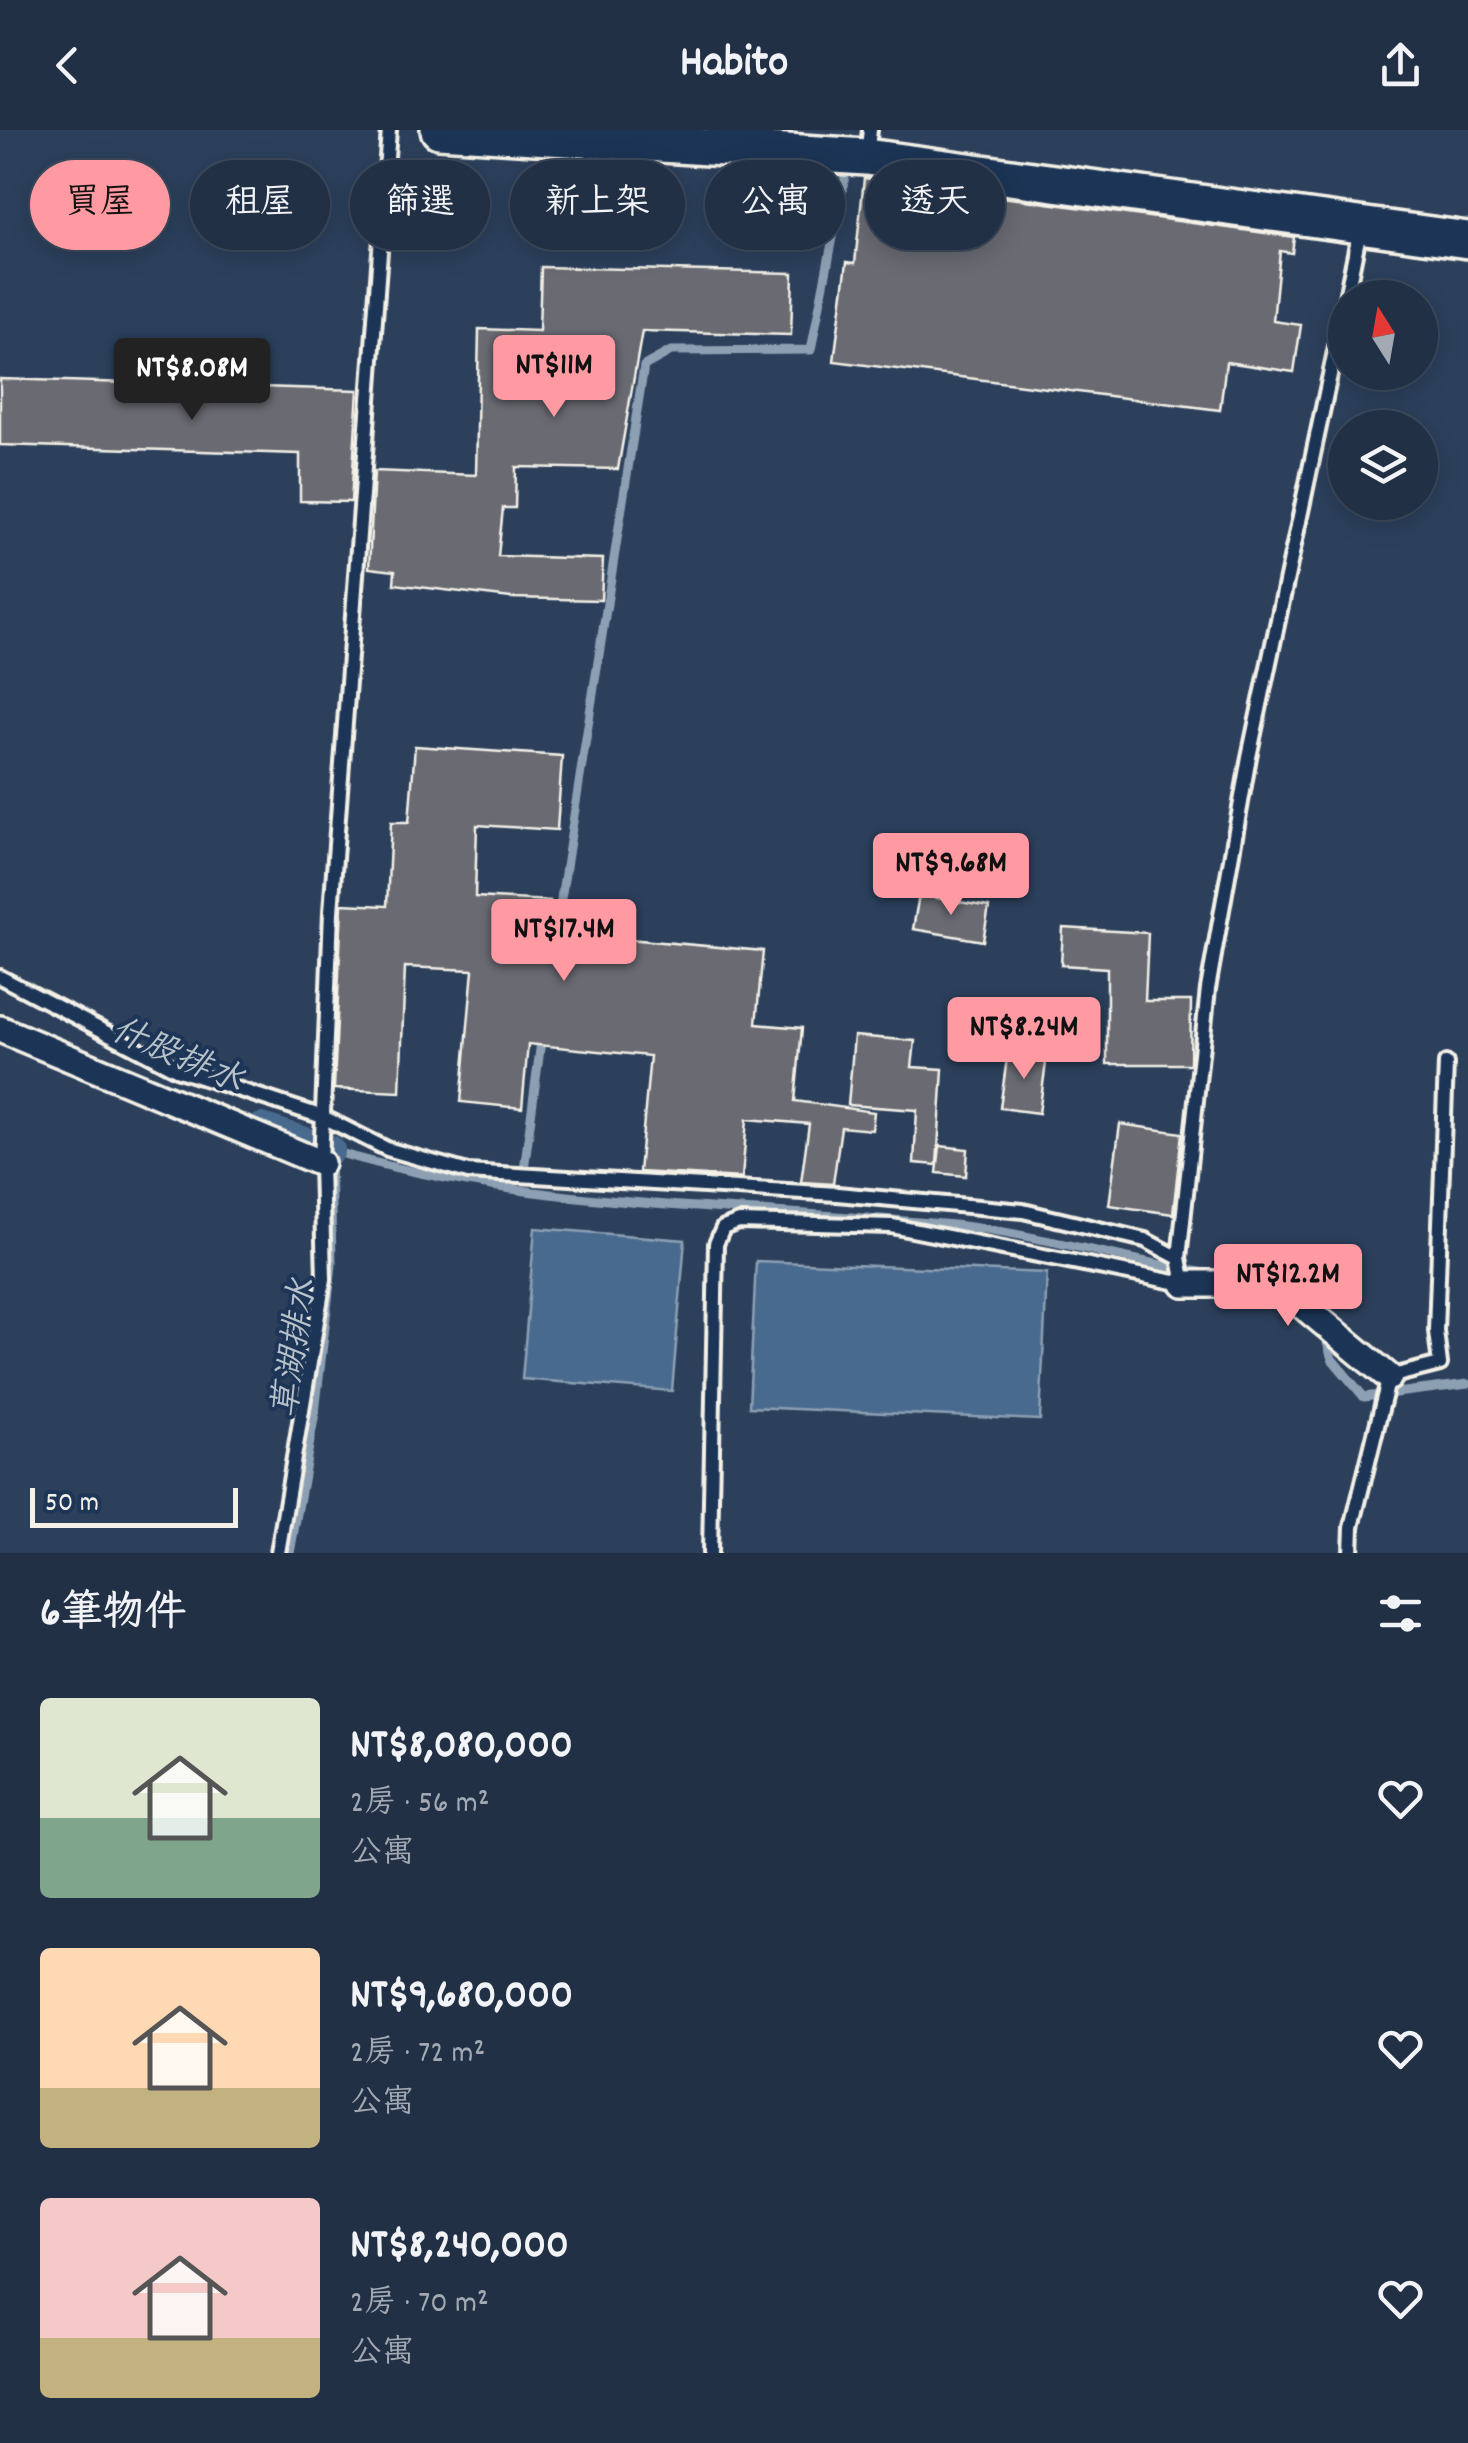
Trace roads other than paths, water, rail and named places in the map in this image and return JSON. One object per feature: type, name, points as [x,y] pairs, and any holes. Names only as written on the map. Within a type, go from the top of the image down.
[{"type":"street","points":[[439,130],[868,144],[1119,189],[1468,240]]},
{"type":"street","points":[[0,1028],[321,1164]]},
{"type":"street","points":[[1181,1271],[1290,1295],[1389,1377]]},
{"type":"lane","points":[[278,1553],[324,1279],[321,1164],[330,912],[389,130]]},
{"type":"lane","points":[[1350,280],[1361,227]]},
{"type":"lane","points":[[1181,1271],[1208,989],[1250,756],[1328,386]]},
{"type":"lane","points":[[0,977],[176,1069],[324,1117],[387,1149],[468,1172],[837,1194],[1023,1210],[1146,1240],[1181,1271]]},
{"type":"lane","points":[[1352,1553],[1352,1528],[1389,1377],[1440,1364],[1436,1331],[1446,1063]]},
{"type":"lane","points":[[710,1553],[716,1244],[724,1228],[740,1222],[892,1226],[1181,1271]]},
{"type":"water","points":[[535,1228],[685,1240],[672,1391],[522,1379]]},
{"type":"water","points":[[756,1261],[1047,1273],[1040,1420],[749,1407]]},
{"type":"waterway","points":[[554,944],[644,366],[671,351],[811,350],[848,161]]},
{"type":"waterway","points":[[523,1177],[542,1034]]},
{"type":"waterway","name":"什股排水","points":[[262,1128],[330,1150]]},
{"type":"waterway","name":"草湖排水","points":[[290,1553],[315,1413],[332,1265],[330,1150],[482,1185],[639,1203],[954,1225],[1018,1234],[1206,1273]]},
{"type":"waterway","points":[[1291,1286],[1309,1289],[1314,1304]]},
{"type":"waterway","points":[[1324,1333],[1332,1359],[1364,1397],[1468,1384]]}]
